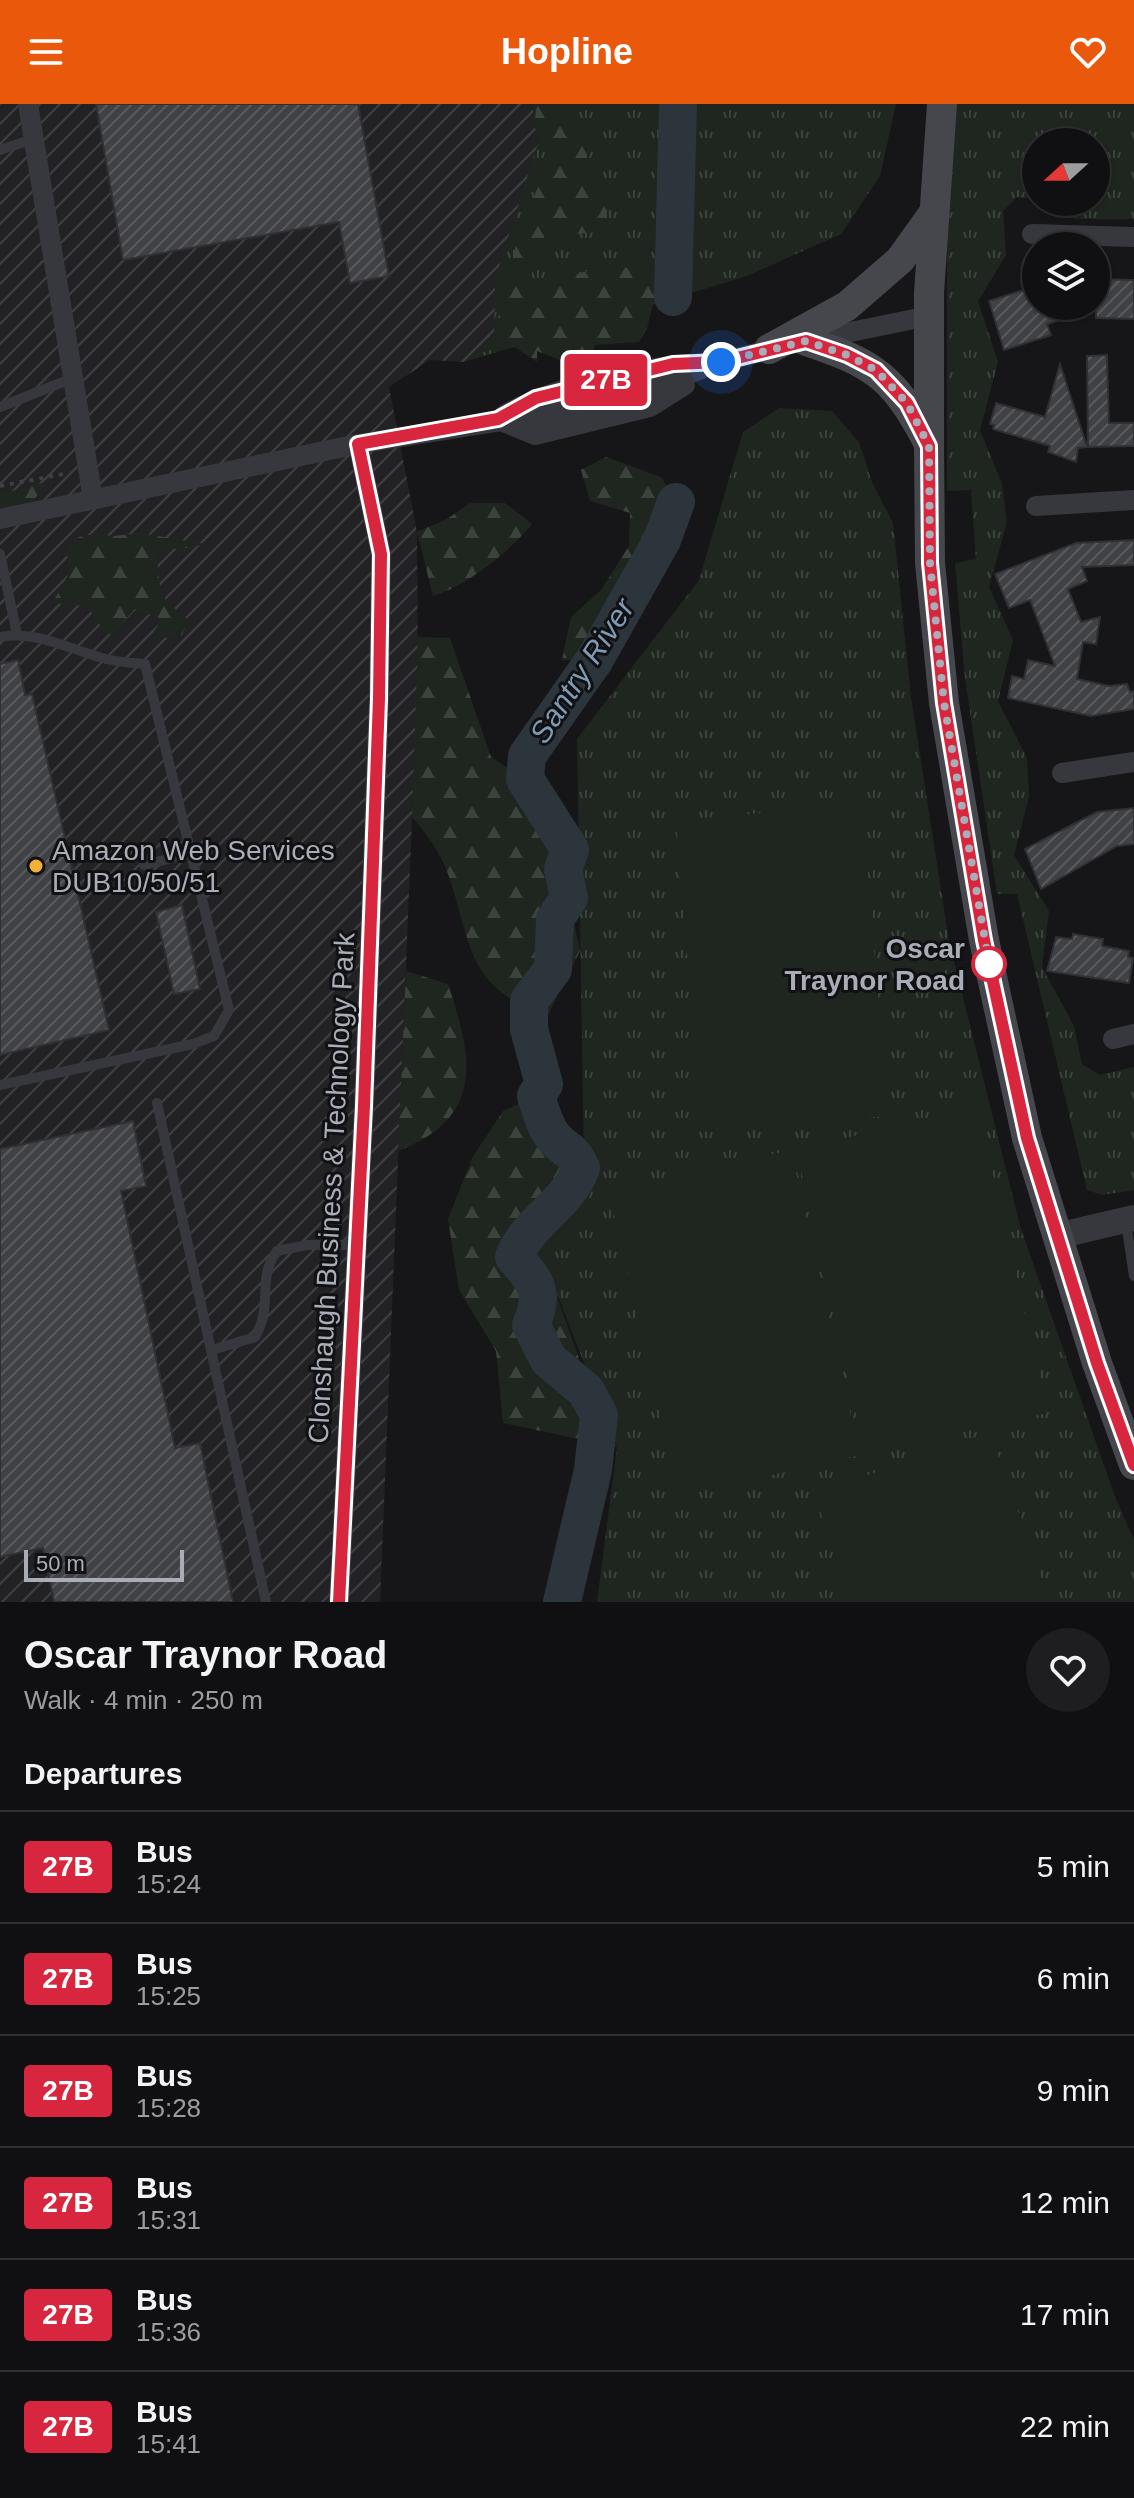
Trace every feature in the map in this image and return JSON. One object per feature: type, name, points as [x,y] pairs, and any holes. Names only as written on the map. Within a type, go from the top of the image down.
[{"type":"main road","points":[[942,104],[929,316],[929,446],[930,563],[946,718],[984,940],[1027,1138],[1134,1465]]},
{"type":"main road","points":[[769,349],[847,306],[900,260],[933,214]]},
{"type":"main road","points":[[806,341],[847,355],[876,370],[907,403],[929,446]]},
{"type":"street","points":[[28,104],[93,499]]},
{"type":"street","points":[[1110,236],[1134,237]]},
{"type":"street","points":[[0,519],[358,444],[498,419],[536,398],[673,364],[721,362],[929,316]]},
{"type":"street","points":[[498,419],[535,435],[650,407],[721,362]]},
{"type":"street","name":"Clonshaugh Business & Technology Park","points":[[339,1602],[377,805],[381,569],[358,444]]},
{"type":"street","points":[[1036,506],[1134,500]]},
{"type":"street","points":[[1062,773],[1134,762]]},
{"type":"street","points":[[1113,1039],[1134,1034]]},
{"type":"street","points":[[1057,1236],[1130,1218]]},
{"type":"lane","points":[[0,150],[33,139]]},
{"type":"lane","points":[[0,407],[73,378]]},
{"type":"lane","points":[[0,554],[17,634]]},
{"type":"lane","points":[[0,637],[17,634],[108,660],[145,664],[229,1010],[214,1036],[193,1044],[0,1085]]},
{"type":"lane","points":[[144,865],[192,853]]},
{"type":"lane","points":[[157,1103],[266,1602]]},
{"type":"lane","points":[[1130,1218],[1134,1276]]},
{"type":"lane","points":[[212,1350],[255,1337],[264,1321],[266,1266],[277,1251],[307,1245],[357,1245]]},
{"type":"path","points":[[0,486],[87,469]]},
{"type":"shaded area","points":[[0,104],[532,104],[539,140],[494,333],[464,362],[430,360],[389,387],[417,532],[418,672],[380,1602],[0,1602]]},
{"type":"green space","points":[[532,104],[896,104],[880,176],[841,234],[747,276],[464,362],[494,333],[495,279],[539,140]]},
{"type":"green space","points":[[537,104],[560,104],[558,114],[589,137],[585,167],[607,197],[607,231],[544,237],[524,303],[538,308],[564,281],[592,270],[661,268],[663,293],[655,297],[647,328],[639,342],[595,345],[590,357],[580,355],[560,360],[537,351],[537,362],[494,333],[510,276],[515,244],[531,224],[535,194],[546,169],[545,148],[534,126]]},
{"type":"green space","points":[[954,104],[1134,104],[1134,219],[1074,219],[1071,216],[1110,216],[1110,128],[1022,128],[1022,198],[1017,197],[1003,211],[1006,255],[978,301],[998,362],[980,430],[1002,484],[1007,522],[989,587],[1013,640],[998,701],[1027,758],[1029,797],[1014,855],[1049,911],[1042,967],[1074,1026],[1082,1064],[1100,1075],[1134,1067],[1134,1190],[1102,1195],[1087,1190],[1017,894],[997,894],[965,678],[955,563],[976,559],[971,490],[947,491],[947,248]]},
{"type":"green space","points":[[779,408],[832,411],[859,442],[872,482],[893,523],[911,697],[949,941],[1020,1226],[1114,1494],[1134,1540],[1134,1602],[597,1602],[617,1447],[545,1263],[584,1160],[577,739],[699,580],[743,432]]},
{"type":"green space","points":[[606,457],[661,477],[680,506],[667,562],[632,589],[595,659],[562,660],[571,617],[601,590],[629,546],[630,513],[590,501],[581,470]]},
{"type":"green space","points":[[46,482],[28,503],[0,510],[0,494]]},
{"type":"green space","points":[[470,503],[505,503],[532,524],[487,567],[433,596],[417,532],[447,519]]},
{"type":"green space","points":[[141,533],[204,544],[155,553],[164,596],[188,619],[182,635],[166,638],[153,633],[162,619],[135,609],[111,635],[95,620],[88,605],[71,606],[53,602],[68,575],[67,547],[79,537]]},
{"type":"green space","points":[[418,637],[450,638],[491,757],[525,779],[570,850],[563,869],[580,951],[547,1017],[500,991],[486,976],[468,942],[445,866],[412,817]]},
{"type":"green space","points":[[862,805],[888,1116],[702,1132],[676,820]]},
{"type":"green space","points":[[406,971],[448,984],[457,1011],[466,1061],[465,1083],[459,1103],[446,1121],[426,1137],[398,1151]]},
{"type":"green space","points":[[536,1096],[558,1112],[572,1149],[574,1190],[545,1263],[599,1415],[617,1447],[503,1423],[496,1351],[459,1290],[448,1219],[472,1158],[503,1111]]},
{"type":"green space","points":[[978,1108],[1047,1413],[865,1454],[796,1149]]},
{"type":"green space","points":[[791,1150],[860,1455],[678,1496],[609,1191]]},
{"type":"green space","points":[[990,1432],[1050,1602],[852,1602],[814,1494]]},
{"type":"building","points":[[96,104],[358,104],[389,276],[350,283],[339,222],[123,260]]},
{"type":"building","points":[[1110,279],[1134,280],[1134,319],[1110,318]]},
{"type":"building","points":[[1022,290],[1022,320],[1060,320],[1047,324],[1051,335],[1004,350],[989,301]]},
{"type":"building","points":[[1107,355],[1109,423],[1134,423],[1134,446],[1088,447],[1087,356]]},
{"type":"building","points":[[1060,364],[1087,447],[1078,448],[1076,462],[1048,452],[1050,446],[993,429],[994,425],[990,424],[996,403],[1045,417]]},
{"type":"building","points":[[1134,540],[1134,565],[1082,567],[1087,581],[1068,589],[1081,622],[1100,617],[1096,644],[1083,642],[1077,679],[1109,686],[1127,684],[1130,692],[1134,691],[1134,709],[1091,716],[1008,698],[1012,676],[1024,679],[1028,660],[1055,666],[1030,600],[1009,608],[995,574],[1076,543]]},
{"type":"building","name":"Amazon Web Services DUB10/50/51","points":[[18,660],[25,695],[32,694],[109,1030],[0,1055],[0,664]]},
{"type":"building","points":[[1134,808],[1134,844],[1117,846],[1041,889],[1025,849],[1097,812]]},
{"type":"building","points":[[182,905],[200,989],[174,994],[156,912]]},
{"type":"building","points":[[1073,934],[1103,939],[1102,946],[1129,951],[1128,957],[1133,958],[1129,983],[1047,971],[1056,937],[1072,939]]},
{"type":"building","points":[[133,1121],[146,1186],[121,1191],[175,1448],[200,1443],[233,1602],[54,1602],[43,1548],[0,1557],[0,1149]]},
{"type":"waterway","name":"Santry River","points":[[673,297],[678,104]]},
{"type":"waterway","name":"Santry River","points":[[562,1602],[593,1470],[599,1415],[586,1391],[549,1360],[531,1325],[537,1304],[536,1288],[514,1257],[520,1244],[567,1192],[581,1168],[552,1135],[536,1096],[544,1084],[529,1029],[529,1001],[553,969],[555,919],[569,898],[563,869],[570,850],[525,779],[527,756],[595,659],[662,540],[676,502]]},
{"type":"bus line","name":"27B","points":[[339,1602],[364,1106],[379,699],[381,554],[358,444],[498,419],[536,398],[673,364],[721,362],[806,341],[847,355],[876,370],[907,403],[929,446],[930,563],[944,703],[984,940],[1027,1138],[1097,1363],[1134,1465]]},
{"type":"place","name":"Amazon Web Services DUB10/50/51","points":[[36,866]]},
{"type":"place","name":"Oscar Traynor Road","points":[[989,964]]},
{"type":"route","points":[[721,362],[806,341],[847,355],[876,370],[907,403],[929,446],[930,563],[944,703],[990,969],[989,964]]}]
